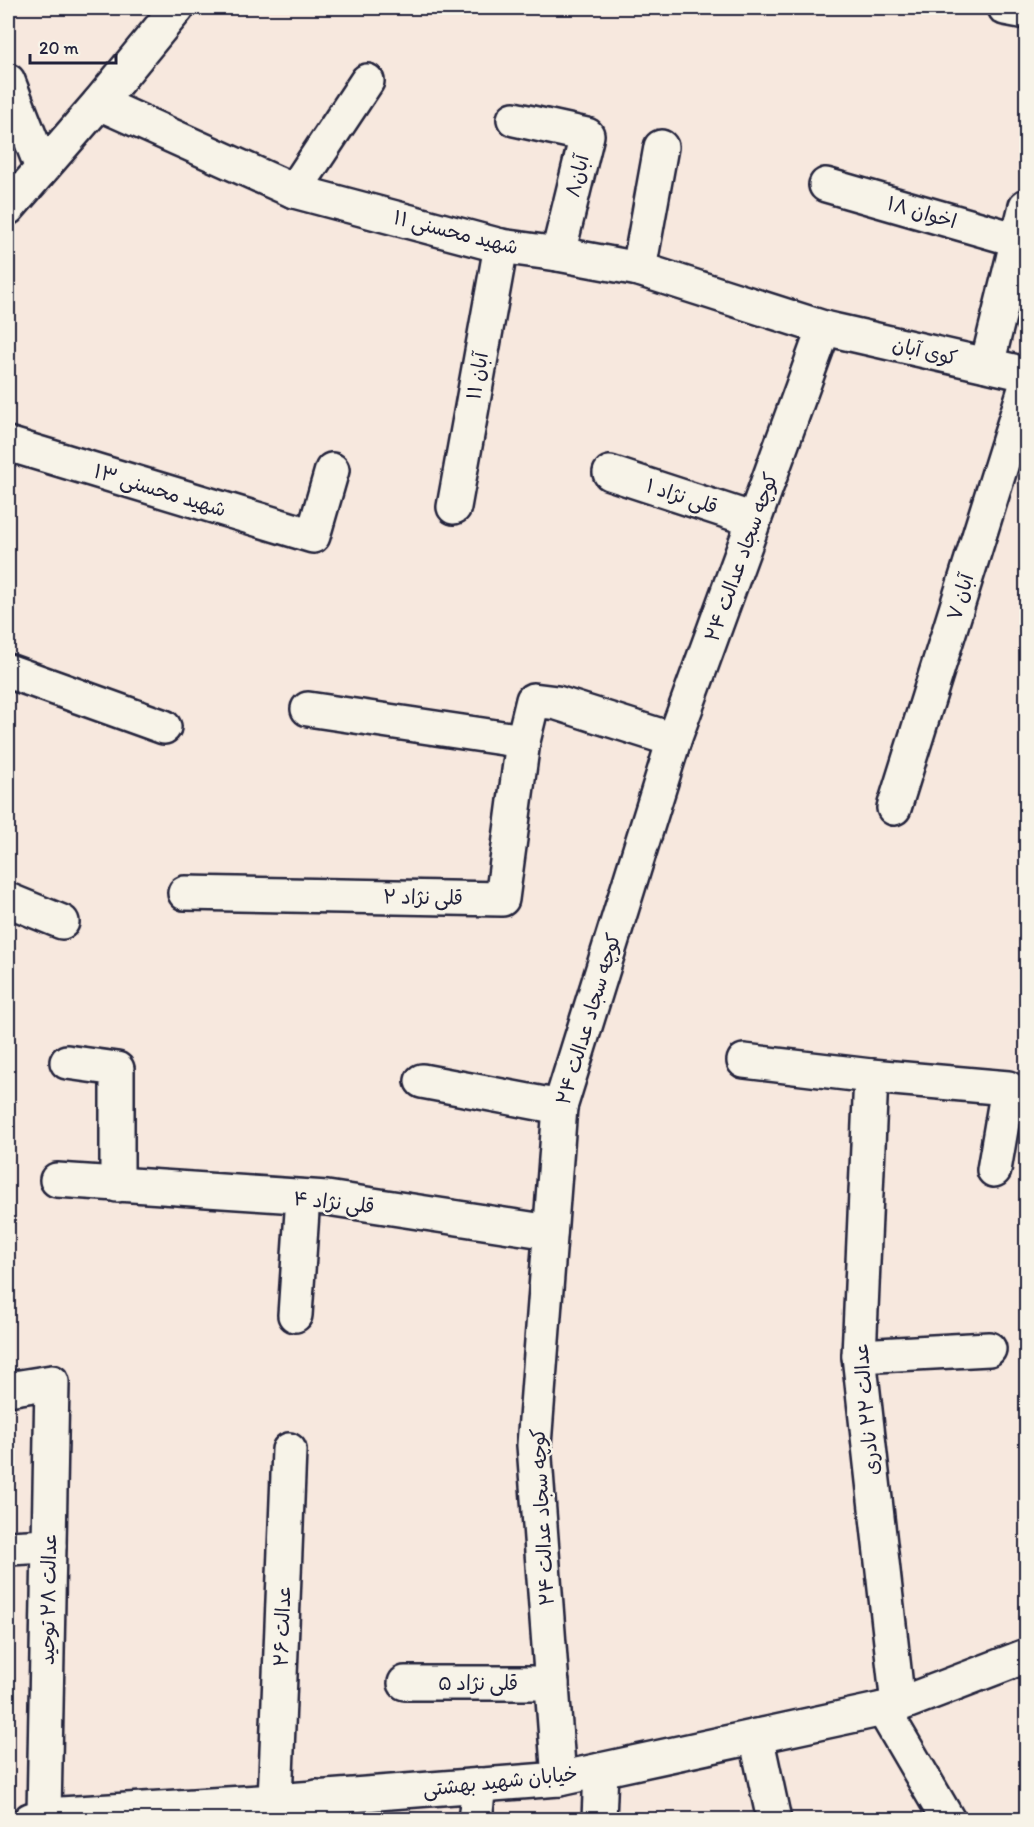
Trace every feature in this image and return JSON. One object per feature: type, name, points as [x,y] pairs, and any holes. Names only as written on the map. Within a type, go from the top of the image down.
[{"type":"street","points":[[8,208],[177,8]]},
{"type":"street","points":[[1005,8],[1026,12]]},
{"type":"street","points":[[8,81],[42,168]]},
{"type":"street","points":[[294,191],[367,81]]},
{"type":"street","name":"شهید محسنی ۱۱","points":[[99,103],[294,191],[501,246],[639,269],[824,328]]},
{"type":"street","name":"آبان۸","points":[[514,119],[587,135],[558,254]]},
{"type":"street","points":[[639,269],[661,147]]},
{"type":"street","name":"اخوان ۱۸","points":[[826,185],[1018,240]]},
{"type":"street","points":[[987,365],[1026,206]]},
{"type":"street","name":"آبان ۱۱","points":[[454,507],[501,246]]},
{"type":"street","name":"کوی آبان","points":[[824,328],[1026,374]]},
{"type":"street","name":"کوچه سجاد عدالت ۲۴","points":[[559,1779],[534,1445],[560,1107],[674,740],[824,328]]},
{"type":"street","name":"آبان ۷","points":[[894,808],[1026,386]]},
{"type":"street","name":"شهید محسنی ۱۳","points":[[8,444],[313,536],[332,470]]},
{"type":"street","name":"قلی نژاد ۱","points":[[610,473],[754,520]]},
{"type":"street","points":[[8,671],[165,727]]},
{"type":"street","name":"قلی نژاد ۲","points":[[185,893],[502,899],[523,741],[533,700],[557,703],[674,740]]},
{"type":"street","points":[[308,710],[523,741]]},
{"type":"street","points":[[8,900],[62,922]]},
{"type":"street","points":[[744,1061],[871,1077],[1008,1088],[994,1170]]},
{"type":"street","points":[[67,1062],[117,1069],[117,1185]]},
{"type":"street","name":"عدالت ۲۲ نادری","points":[[871,1077],[859,1356],[890,1707]]},
{"type":"street","points":[[422,1081],[560,1107]]},
{"type":"street","name":"قلی نژاد ۴","points":[[57,1180],[327,1198],[550,1232]]},
{"type":"street","points":[[295,1315],[303,1197]]},
{"type":"street","points":[[859,1356],[989,1349]]},
{"type":"street","name":"عدالت ۲۸ توحید","points":[[8,1389],[52,1382],[49,1546],[37,1817]]},
{"type":"street","name":"عدالت ۲۶","points":[[275,1801],[289,1450]]},
{"type":"street","points":[[8,1548],[49,1546]]},
{"type":"street","name":"خیابان شهید بهشتی","points":[[37,1817],[275,1801],[312,1808],[479,1785],[559,1779],[890,1707],[1026,1656]]},
{"type":"street","name":"قلی نژاد ۵","points":[[405,1683],[552,1683]]},
{"type":"street","points":[[890,1707],[948,1820]]},
{"type":"street","points":[[756,1736],[774,1820]]},
{"type":"street","points":[[598,1820],[601,1770]]},
{"type":"street","points":[[475,1820],[479,1785]]}]
